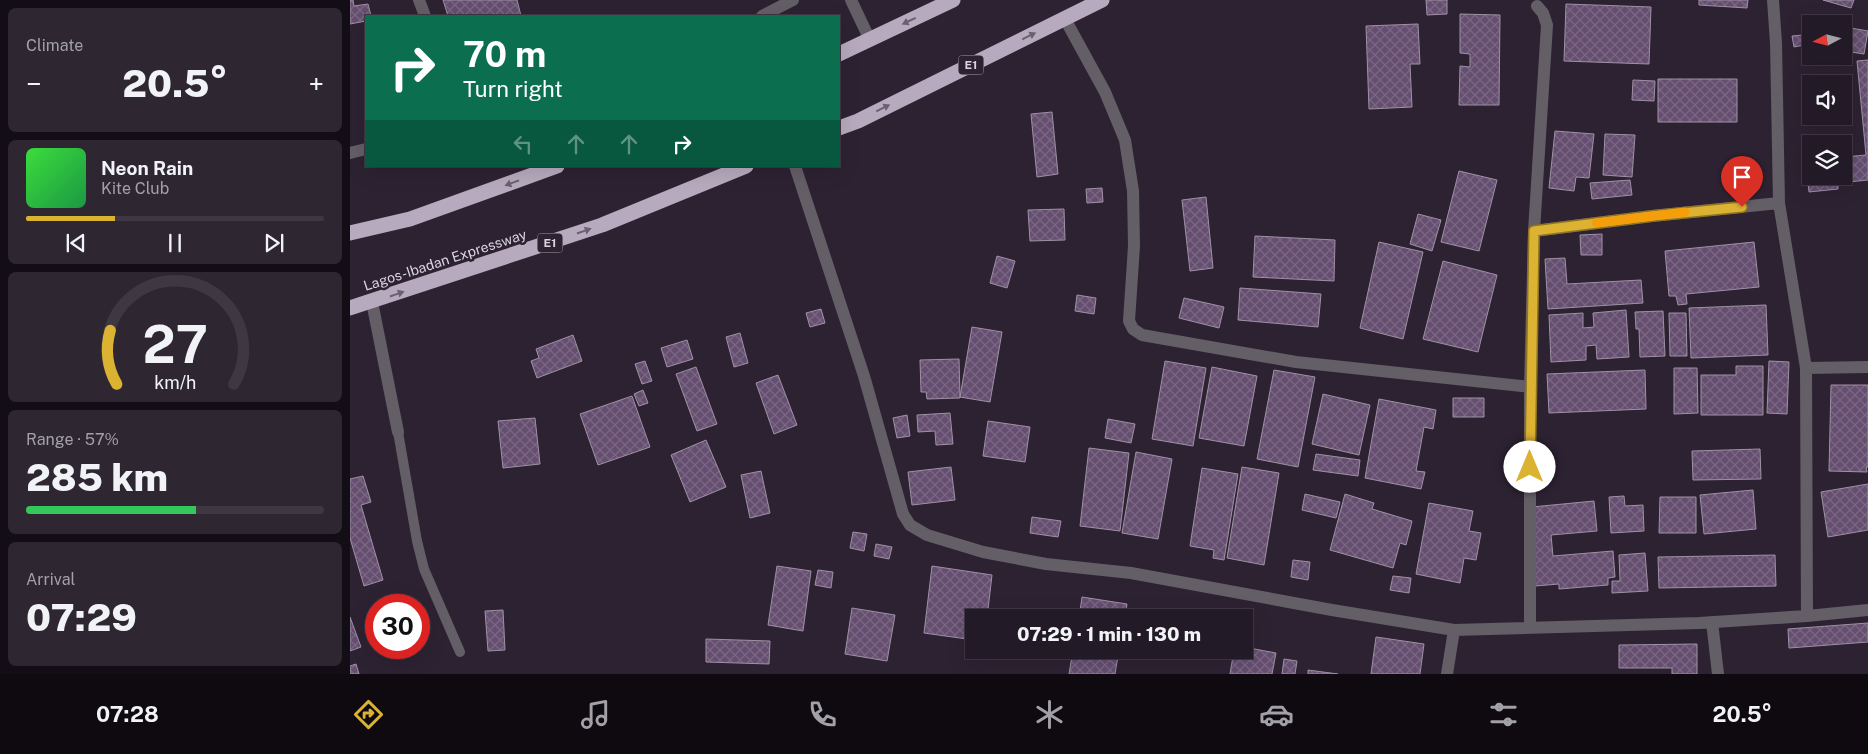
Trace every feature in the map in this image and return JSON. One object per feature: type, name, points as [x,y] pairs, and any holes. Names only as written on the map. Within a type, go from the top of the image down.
[{"type":"highway","points":[[840,54],[953,0]]},
{"type":"highway","name":"E1","points":[[840,128],[1102,0]]},
{"type":"highway","points":[[350,233],[410,219],[554,167]]},
{"type":"highway","name":"Lagos-Ibadan Expressway","points":[[350,308],[602,225],[744,167]]},
{"type":"street","points":[[420,0],[425,15]]},
{"type":"street","points":[[764,15],[793,0]]},
{"type":"street","points":[[851,0],[870,40]]},
{"type":"street","points":[[1773,0],[1776,43],[1779,203],[1806,368],[1807,616]]},
{"type":"street","points":[[1530,627],[1530,387],[1534,231],[1547,26],[1543,13],[1537,6]]},
{"type":"street","points":[[1065,19],[1105,92],[1125,140],[1133,191],[1134,246],[1129,321],[1132,329],[1142,335],[1296,362],[1530,387]]},
{"type":"street","points":[[350,153],[365,149]]},
{"type":"street","points":[[795,167],[864,376],[903,514],[910,525],[927,535],[983,552],[1046,564],[1131,573],[1332,610],[1454,630],[1712,622],[1868,610]]},
{"type":"street","points":[[1534,231],[1652,216],[1779,203]]},
{"type":"street","points":[[372,302],[398,432]]},
{"type":"street","points":[[1806,368],[1868,367]]},
{"type":"street","points":[[1712,622],[1718,674]]},
{"type":"street","points":[[1447,674],[1454,630]]},
{"type":"lane","points":[[398,432],[417,541],[424,569],[460,652]]},
{"type":"building","points":[[350,0],[353,0],[354,6],[368,4],[371,15],[365,15],[365,21],[350,24]]},
{"type":"building","points":[[443,0],[517,0],[521,15],[448,15]]},
{"type":"building","points":[[1426,0],[1447,0],[1447,14],[1427,15]]},
{"type":"building","points":[[1699,0],[1748,0],[1747,8],[1699,5]]},
{"type":"building","points":[[1823,0],[1854,0],[1851,8]]},
{"type":"building","points":[[1566,4],[1651,7],[1649,64],[1564,61]]},
{"type":"building","points":[[1460,14],[1500,15],[1499,105],[1459,105],[1460,66],[1470,67],[1470,54],[1460,53]]},
{"type":"building","points":[[1418,24],[1420,64],[1410,64],[1412,107],[1369,109],[1366,26]]},
{"type":"building","points":[[1852,28],[1868,31],[1864,54],[1852,52]]},
{"type":"building","points":[[1802,35],[1802,45],[1794,47],[1792,36]]},
{"type":"building","points":[[1868,60],[1868,180],[1852,182],[1852,156],[1866,155],[1857,61]]},
{"type":"building","points":[[1658,79],[1737,79],[1737,122],[1658,122]]},
{"type":"building","points":[[1633,80],[1655,81],[1654,101],[1632,100]]},
{"type":"building","points":[[1052,112],[1058,174],[1037,177],[1031,114]]},
{"type":"building","points":[[1555,131],[1594,134],[1589,178],[1576,177],[1574,191],[1549,188]]},
{"type":"building","points":[[1605,134],[1635,135],[1632,177],[1603,175]]},
{"type":"building","points":[[1459,171],[1497,180],[1479,251],[1441,242]]},
{"type":"building","points":[[1630,180],[1632,195],[1592,199],[1590,183]]},
{"type":"building","points":[[1808,185],[1838,185],[1838,189],[1809,192]]},
{"type":"building","points":[[1102,188],[1103,202],[1087,203],[1086,189]]},
{"type":"building","points":[[1206,197],[1213,268],[1190,271],[1182,200]]},
{"type":"building","points":[[1064,209],[1065,240],[1030,241],[1028,210]]},
{"type":"building","points":[[1418,214],[1441,220],[1432,251],[1410,244]]},
{"type":"building","points":[[1602,234],[1602,255],[1581,255],[1580,235]]},
{"type":"building","points":[[1255,236],[1335,240],[1334,281],[1253,277]]},
{"type":"building","points":[[1379,242],[1423,252],[1403,339],[1360,328]]},
{"type":"building","points":[[1754,242],[1759,287],[1686,294],[1687,304],[1678,305],[1676,296],[1669,296],[1665,251]]},
{"type":"building","points":[[997,256],[1015,261],[1007,288],[990,283]]},
{"type":"building","points":[[1565,258],[1567,284],[1641,280],[1643,303],[1548,309],[1545,259]]},
{"type":"building","points":[[1443,261],[1497,275],[1478,352],[1423,339]]},
{"type":"building","points":[[1240,288],[1321,294],[1318,327],[1238,320]]},
{"type":"building","points":[[1077,295],[1096,298],[1094,314],[1075,311]]},
{"type":"building","points":[[1184,298],[1224,307],[1219,328],[1179,318]]},
{"type":"building","points":[[1766,305],[1768,355],[1691,358],[1689,308]]},
{"type":"building","points":[[821,309],[825,323],[810,327],[806,313]]},
{"type":"building","points":[[1626,310],[1629,357],[1597,359],[1596,345],[1586,346],[1586,360],[1551,362],[1549,315],[1583,313],[1583,328],[1594,327],[1593,313]]},
{"type":"building","points":[[1663,311],[1665,356],[1640,357],[1639,329],[1636,329],[1635,312]]},
{"type":"building","points":[[1669,313],[1686,313],[1687,356],[1670,356]]},
{"type":"building","points":[[972,327],[1002,332],[990,402],[960,397]]},
{"type":"building","points":[[740,333],[748,363],[734,367],[726,337]]},
{"type":"building","points":[[573,335],[582,361],[537,378],[531,361],[539,358],[536,349]]},
{"type":"building","points":[[687,340],[693,359],[667,367],[661,348]]},
{"type":"building","points":[[959,359],[960,398],[927,399],[926,392],[921,392],[920,360]]},
{"type":"building","points":[[645,361],[652,381],[642,384],[635,364]]},
{"type":"building","points":[[1165,361],[1206,368],[1193,446],[1152,439]]},
{"type":"building","points":[[1769,361],[1789,362],[1787,414],[1767,413]]},
{"type":"building","points":[[1736,366],[1763,366],[1763,415],[1701,415],[1701,375],[1736,375]]},
{"type":"building","points":[[696,367],[717,424],[697,431],[676,374]]},
{"type":"building","points":[[1212,367],[1257,376],[1244,446],[1199,438]]},
{"type":"building","points":[[1674,368],[1697,368],[1698,413],[1674,414]]},
{"type":"building","points":[[1274,370],[1315,377],[1298,467],[1257,459]]},
{"type":"building","points":[[1645,370],[1646,409],[1549,413],[1547,374]]},
{"type":"building","points":[[778,375],[797,425],[774,434],[756,383]]},
{"type":"building","points":[[1831,385],[1868,385],[1867,472],[1829,471]]},
{"type":"building","points":[[643,390],[648,403],[639,406],[634,394]]},
{"type":"building","points":[[1323,394],[1370,405],[1359,455],[1312,444]]},
{"type":"building","points":[[632,396],[650,447],[598,465],[580,414]]},
{"type":"building","points":[[1453,398],[1484,398],[1484,417],[1453,417]]},
{"type":"building","points":[[1379,399],[1436,410],[1433,429],[1424,427],[1416,471],[1425,472],[1421,489],[1365,478]]},
{"type":"building","points":[[950,413],[953,444],[936,445],[935,431],[918,432],[917,415]]},
{"type":"building","points":[[907,415],[910,436],[897,438],[893,418]]},
{"type":"building","points":[[535,418],[540,464],[503,468],[498,421]]},
{"type":"building","points":[[1108,419],[1135,424],[1131,443],[1105,438]]},
{"type":"building","points":[[988,421],[1030,427],[1025,462],[983,456]]},
{"type":"building","points":[[706,440],[726,487],[690,502],[671,455]]},
{"type":"building","points":[[1089,448],[1129,453],[1120,531],[1080,526]]},
{"type":"building","points":[[1760,449],[1761,479],[1693,480],[1692,451]]},
{"type":"building","points":[[1136,452],[1172,459],[1158,539],[1122,533]]},
{"type":"building","points":[[1316,454],[1360,460],[1358,476],[1313,470]]},
{"type":"building","points":[[951,467],[955,500],[912,505],[908,472]]},
{"type":"building","points":[[1242,467],[1279,473],[1264,565],[1227,558]]},
{"type":"building","points":[[1202,468],[1238,474],[1224,560],[1213,558],[1214,550],[1190,546]]},
{"type":"building","points":[[761,471],[770,513],[750,518],[741,475]]},
{"type":"building","points":[[363,476],[371,502],[361,505],[383,580],[364,586],[350,538],[350,479]]},
{"type":"building","points":[[1868,484],[1868,530],[1828,537],[1821,492]]},
{"type":"building","points":[[1753,490],[1756,529],[1704,534],[1700,495]]},
{"type":"building","points":[[1305,494],[1340,502],[1336,518],[1302,510]]},
{"type":"building","points":[[1345,494],[1374,503],[1372,509],[1412,521],[1406,545],[1400,543],[1393,568],[1330,550]]},
{"type":"building","points":[[1624,496],[1625,506],[1643,505],[1644,531],[1611,533],[1609,497]]},
{"type":"building","points":[[1660,497],[1696,497],[1696,533],[1659,533]]},
{"type":"building","points":[[1594,501],[1597,531],[1551,535],[1553,556],[1613,551],[1615,577],[1608,578],[1608,585],[1559,589],[1559,584],[1535,586],[1532,507]]},
{"type":"building","points":[[1429,503],[1473,511],[1469,531],[1481,533],[1476,560],[1464,558],[1460,583],[1416,574]]},
{"type":"building","points":[[1032,517],[1061,521],[1058,537],[1030,533]]},
{"type":"building","points":[[853,532],[867,534],[864,551],[850,548]]},
{"type":"building","points":[[876,544],[892,547],[889,559],[874,556]]},
{"type":"building","points":[[1645,553],[1648,591],[1612,593],[1612,581],[1620,581],[1619,555]]},
{"type":"building","points":[[1775,555],[1776,586],[1659,588],[1658,557]]},
{"type":"building","points":[[1293,560],[1310,562],[1308,580],[1291,577]]},
{"type":"building","points":[[777,566],[811,571],[803,631],[768,625]]},
{"type":"building","points":[[932,566],[992,575],[988,609],[965,609],[965,639],[924,633]]},
{"type":"building","points":[[818,570],[833,572],[831,588],[815,585]]},
{"type":"building","points":[[1393,576],[1411,578],[1409,593],[1390,590]]},
{"type":"building","points":[[1082,597],[1127,604],[1126,609],[1080,609]]},
{"type":"building","points":[[852,608],[895,615],[887,661],[845,654]]},
{"type":"building","points":[[503,610],[505,650],[488,651],[485,611]]},
{"type":"building","points":[[350,617],[361,647],[350,651]]},
{"type":"building","points":[[1868,623],[1868,642],[1789,648],[1788,629]]},
{"type":"building","points":[[1376,637],[1424,644],[1420,674],[1371,674]]},
{"type":"building","points":[[706,639],[770,641],[769,664],[706,662]]},
{"type":"building","points":[[1697,644],[1697,674],[1672,674],[1672,668],[1619,668],[1619,645]]},
{"type":"building","points":[[1253,649],[1276,653],[1272,674],[1230,674],[1232,659],[1253,659]]},
{"type":"building","points":[[1072,659],[1118,659],[1115,674],[1069,674]]},
{"type":"building","points":[[1284,659],[1297,661],[1295,674],[1282,674]]},
{"type":"building","points":[[356,664],[359,674],[350,674],[350,666]]},
{"type":"building","points":[[1308,670],[1338,674],[1308,674]]},
{"type":"slow traffic","points":[[1596,223],[1685,212]]},
{"type":"route","points":[[1530,467],[1534,231],[1742,207]]}]
